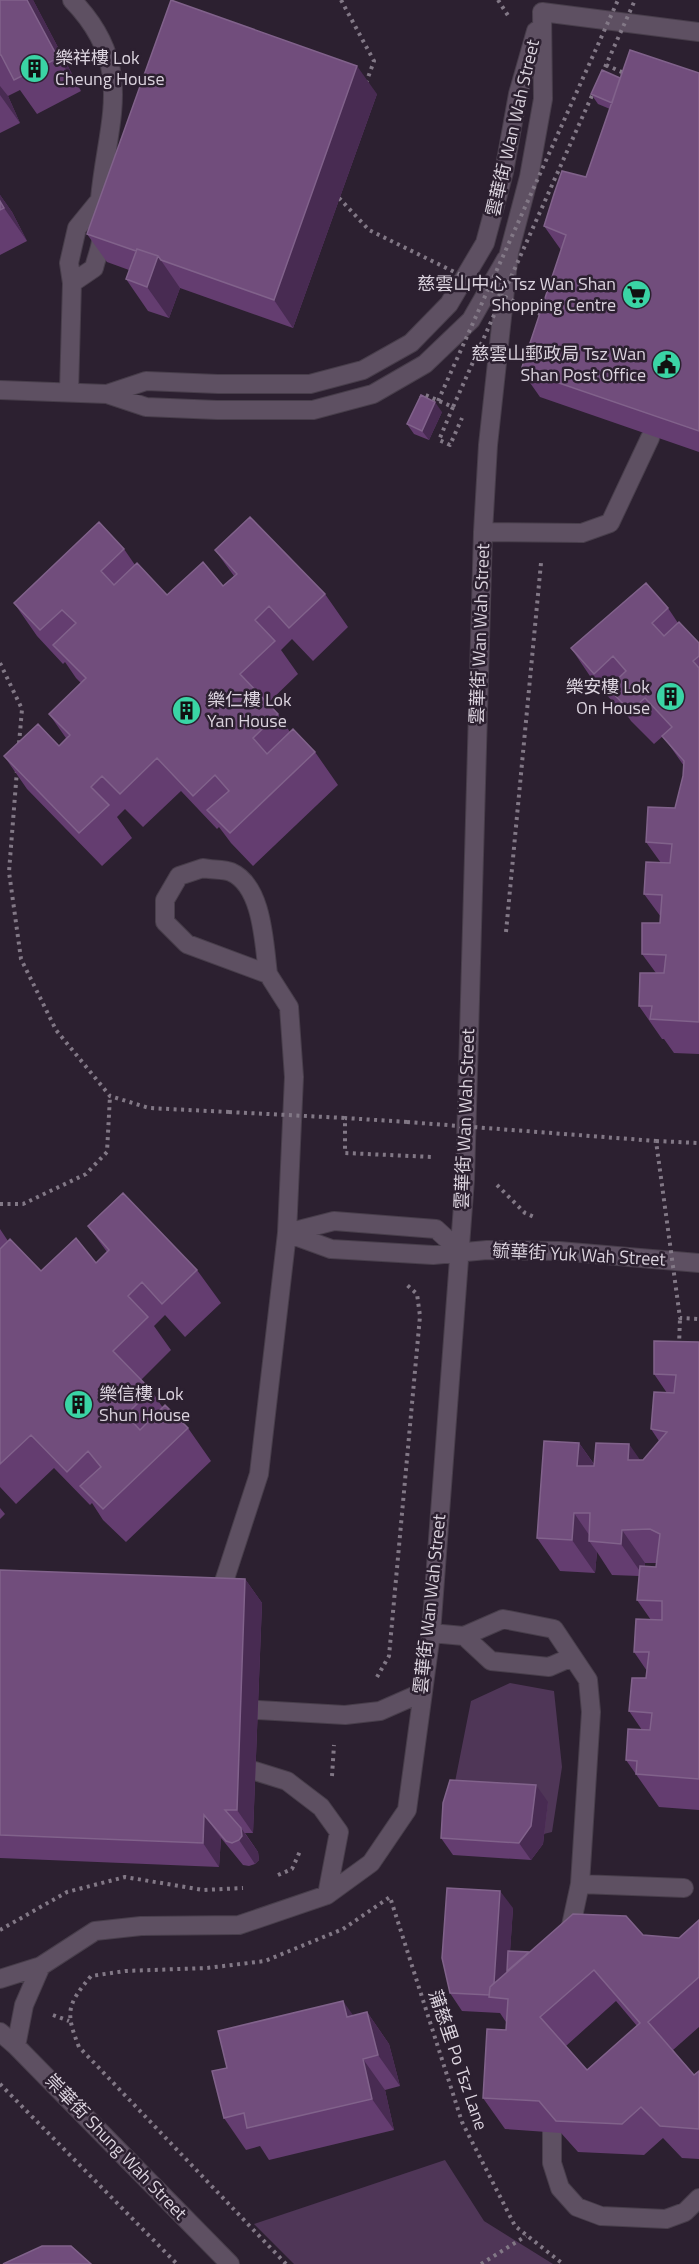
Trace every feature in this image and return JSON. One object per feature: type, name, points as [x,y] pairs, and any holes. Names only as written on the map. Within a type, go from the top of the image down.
[{"type":"street","points":[[72,0],[92,24],[102,44],[114,86],[108,204],[101,240],[94,268],[72,283]]},
{"type":"street","points":[[543,6],[699,32]]},
{"type":"street","name":"雲華街 Wan Wah Street","points":[[107,394],[146,381],[310,384],[363,370],[411,343],[449,304],[485,243],[504,172],[518,94],[543,6]]},
{"type":"street","name":"雲華街 Wan Wah Street","points":[[0,1979],[42,1966],[95,1931],[141,1926],[239,1925],[327,1896],[371,1863],[407,1810],[430,1633],[465,1179],[483,532],[488,444],[509,253],[529,177],[543,99],[543,6]]},
{"type":"street","points":[[69,392],[72,283],[69,263],[77,228],[108,204]]},
{"type":"street","points":[[0,390],[107,394],[146,407],[217,410],[313,410],[373,394],[424,364],[471,320],[509,253]]},
{"type":"street","points":[[483,532],[582,533],[610,523],[650,438]]},
{"type":"street","points":[[218,1600],[259,1474],[287,1233],[294,1077],[289,1007],[268,974],[259,910],[250,889],[231,872],[203,868],[179,876],[165,900],[165,922],[187,944],[268,974]]},
{"type":"street","points":[[287,1233],[334,1221],[436,1229],[460,1251]]},
{"type":"street","name":"毓華街 Yuk Wah Street","points":[[287,1233],[331,1249],[433,1255],[460,1251],[559,1251],[699,1263]]},
{"type":"street","points":[[430,1633],[464,1636],[502,1619],[554,1629],[588,1680],[591,1712],[580,1884],[565,1952]]},
{"type":"street","points":[[464,1636],[491,1661],[549,1667],[572,1657]]},
{"type":"street","points":[[258,1710],[345,1715],[380,1712],[421,1693]]},
{"type":"street","points":[[255,1771],[287,1781],[321,1807],[339,1833],[327,1896]]},
{"type":"street","points":[[580,1884],[684,1888]]},
{"type":"street","points":[[16,2046],[24,2005],[42,1966]]},
{"type":"street","name":"崇華街 Shung Wah Street","points":[[0,2032],[230,2264]]},
{"type":"street","points":[[552,2132],[552,2163],[560,2188],[577,2207],[601,2216],[666,2219],[685,2212],[699,2198]]},
{"type":"path","points":[[341,0],[374,61],[364,89]]},
{"type":"path","points":[[498,0],[510,18]]},
{"type":"path","points":[[438,401],[618,0]]},
{"type":"path","points":[[601,75],[635,0]]},
{"type":"path","points":[[606,65],[624,73],[618,84]]},
{"type":"path","points":[[462,418],[450,444],[439,440],[597,86]]},
{"type":"path","points":[[334,193],[369,230],[543,316]]},
{"type":"path","points":[[419,404],[423,394],[453,407]]},
{"type":"path","points":[[506,933],[542,556]]},
{"type":"path","points":[[0,663],[22,709],[18,755]]},
{"type":"path","points":[[17,767],[9,872],[21,959],[56,1030],[110,1096],[149,1108],[345,1118],[699,1143]]},
{"type":"path","points":[[0,1204],[24,1204],[86,1174],[107,1152],[110,1096]]},
{"type":"path","points":[[345,1118],[345,1153],[433,1157],[432,1167]]},
{"type":"path","points":[[487,1134],[489,1122]]},
{"type":"path","points":[[656,1141],[680,1318],[679,1354]]},
{"type":"path","points":[[271,1878],[292,1869],[321,1807],[332,1780],[335,1731],[345,1715],[351,1694],[377,1677],[389,1656],[420,1316],[417,1294],[405,1283]]},
{"type":"path","points":[[680,1318],[699,1319]]},
{"type":"path","points":[[0,1930],[68,1892],[125,1877],[203,1890],[249,1888]]},
{"type":"path","name":"蒲慈里 Po Tsz Lane","points":[[286,2264],[79,2047],[69,2021],[74,1996],[91,1976],[125,1971],[207,1968],[265,1961],[343,1929],[390,1897],[462,2122],[515,2226],[526,2236]]},
{"type":"path","points":[[0,2084],[177,2264]]},
{"type":"path","points":[[482,2264],[526,2236],[563,2264]]},
{"type":"shaded area","points":[[510,1683],[554,1691],[562,1767],[552,1832],[519,1840],[451,1802],[471,1701]]},
{"type":"shaded area","points":[[445,2160],[484,2221],[553,2264],[294,2264],[254,2224]]},
{"type":"building","points":[[0,0],[27,0],[58,58],[14,80],[0,55]]},
{"type":"building","points":[[171,0],[357,66],[274,300],[161,260],[158,256],[87,234]]},
{"type":"building","name":"慈雲山中心 Tsz Wan Shan Shopping Centre","points":[[630,50],[699,73],[699,431],[521,370],[566,235],[544,226],[554,194],[562,171],[586,177]]},
{"type":"building","points":[[602,70],[620,78],[612,103],[591,94]]},
{"type":"building","points":[[137,249],[158,256],[147,287],[126,279]]},
{"type":"building","points":[[421,395],[435,402],[422,431],[407,424]]},
{"type":"building","name":"樂仁樓 Lok Yan House","points":[[250,517],[325,594],[289,628],[269,606],[255,620],[275,641],[240,674],[278,714],[253,738],[267,754],[293,729],[315,752],[230,833],[207,810],[229,791],[215,775],[193,796],[157,758],[120,794],[102,776],[91,787],[109,805],[79,833],[4,756],[38,724],[59,746],[70,735],[49,714],[86,678],[53,645],[76,623],[62,610],[40,630],[14,603],[99,522],[124,549],[101,571],[114,585],[137,563],[167,595],[203,562],[223,586],[237,574],[215,550]]},
{"type":"building","points":[[646,583],[668,608],[652,623],[664,636],[679,622],[699,643],[699,656],[693,661],[699,668],[699,1022],[650,1019],[652,1006],[639,1006],[640,973],[664,973],[666,955],[642,954],[642,923],[660,923],[662,895],[644,894],[646,862],[670,863],[672,844],[646,842],[648,807],[675,808],[683,776],[684,761],[662,736],[672,727],[645,698],[630,711],[608,688],[626,671],[613,656],[594,674],[571,648]]},
{"type":"building","name":"樂信樓 Lok Shun House","points":[[123,1193],[197,1270],[162,1304],[142,1282],[128,1296],[148,1317],[113,1351],[151,1390],[126,1415],[140,1430],[165,1405],[188,1428],[103,1509],[80,1486],[101,1467],[88,1451],[67,1472],[31,1435],[0,1464],[0,1249],[10,1239],[41,1271],[76,1238],[96,1263],[109,1250],[88,1226]]},
{"type":"building","points":[[654,1341],[699,1342],[699,1779],[636,1774],[637,1761],[626,1760],[628,1729],[650,1730],[652,1713],[629,1711],[632,1678],[646,1678],[649,1652],[634,1652],[636,1619],[662,1620],[662,1601],[637,1600],[640,1566],[656,1567],[660,1534],[650,1529],[622,1530],[621,1544],[589,1541],[590,1513],[574,1513],[572,1540],[537,1538],[544,1441],[579,1443],[577,1466],[594,1466],[596,1443],[629,1444],[628,1460],[643,1460],[667,1432],[651,1429],[654,1392],[674,1393],[676,1375],[654,1374]]},
{"type":"building","points":[[0,1570],[245,1579],[237,1810],[225,1810],[241,1828],[242,1836],[239,1840],[232,1843],[226,1841],[204,1815],[203,1843],[0,1835]]},
{"type":"building","points":[[450,1780],[536,1785],[531,1826],[519,1843],[441,1838],[443,1803]]},
{"type":"building","points":[[447,1888],[500,1891],[494,1983],[490,1987],[489,1995],[450,1993],[442,1958]]},
{"type":"building","points":[[573,1914],[626,1916],[643,1935],[679,1938],[699,1920],[699,1977],[648,2022],[694,2075],[699,2071],[699,2129],[660,2126],[641,2107],[622,2124],[556,2121],[539,2101],[483,2098],[487,2029],[506,2030],[508,1999],[489,1997],[490,1987]],"holes":[[[594,1970],[640,2023],[587,2070],[540,2017]]]},
{"type":"building","points":[[508,1951],[529,1952],[507,1971]]},
{"type":"building","points":[[343,2001],[347,2017],[367,2012],[378,2055],[363,2059],[372,2099],[247,2128],[244,2113],[224,2118],[212,2071],[227,2068],[218,2031]]},
{"type":"building","points":[[42,2246],[71,2246],[91,2264],[3,2264]]},
{"type":"place","name":"樂祥樓 Lok Cheung House","points":[[34,68]]},
{"type":"place","name":"慈雲山中心 Tsz Wan Shan Shopping Centre","points":[[637,294]]},
{"type":"place","name":"慈雲山郵政局 Tsz Wan Shan Post Office","points":[[667,364]]},
{"type":"place","name":"樂安樓 Lok On House","points":[[671,697]]},
{"type":"place","name":"樂仁樓 Lok Yan House","points":[[186,710]]},
{"type":"place","name":"樂信樓 Lok Shun House","points":[[78,1404]]}]
